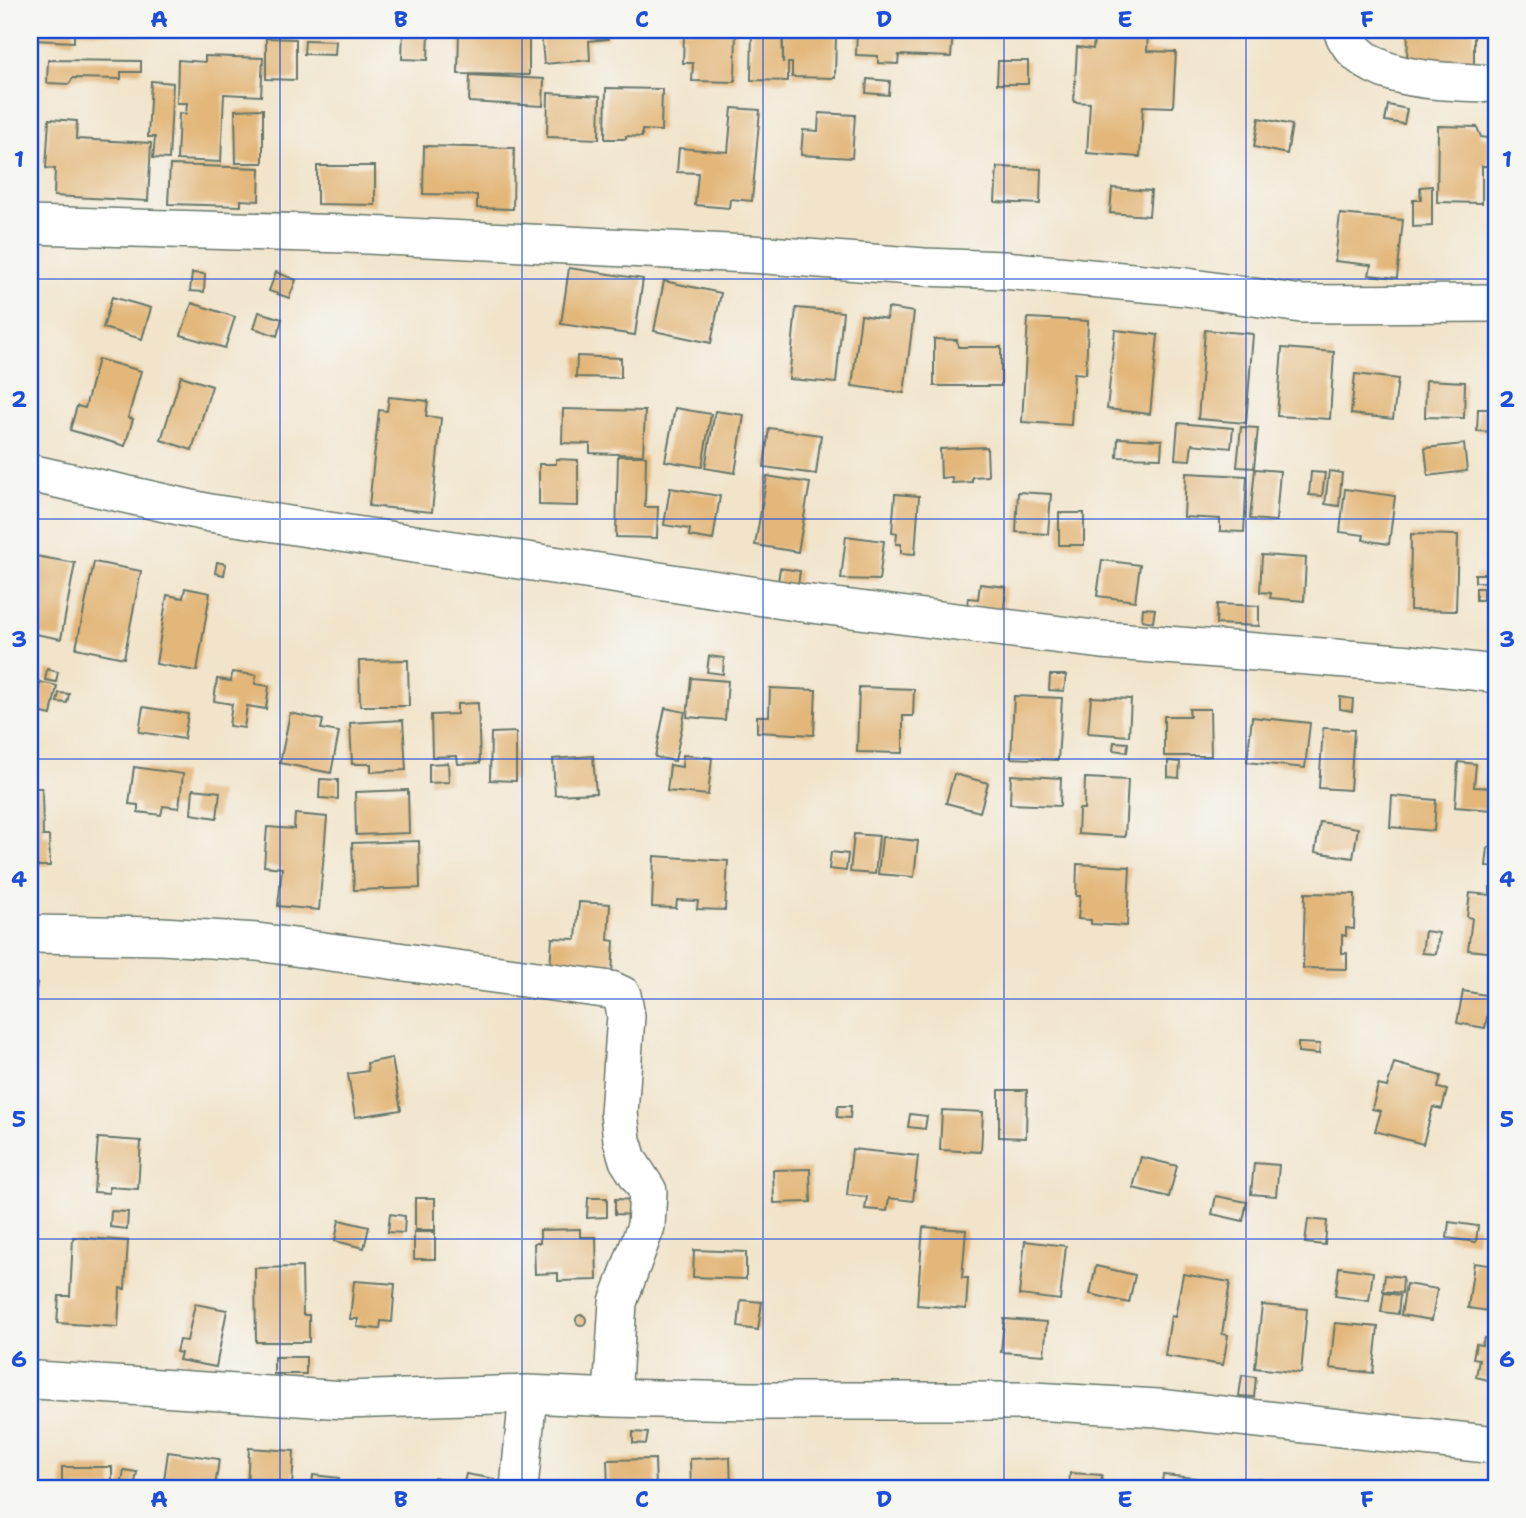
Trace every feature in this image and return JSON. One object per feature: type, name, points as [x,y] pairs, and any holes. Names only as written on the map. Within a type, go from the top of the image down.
[{"type":"street","points":[[1342,30],[1362,57],[1386,72],[1411,77],[1496,84]]},
{"type":"street","points":[[30,225],[361,234],[754,254],[1004,270],[1186,287],[1301,304],[1496,303]]},
{"type":"street","points":[[30,473],[210,513],[803,603],[1102,640],[1411,664],[1496,674]]},
{"type":"street","points":[[30,934],[162,936],[257,942],[611,990],[622,995],[626,1016],[619,1114],[622,1140],[628,1160],[648,1191],[646,1226],[618,1302],[612,1398]]},
{"type":"street","points":[[36,1380],[345,1400],[528,1394],[749,1401],[1033,1401],[1158,1408],[1496,1445]]},
{"type":"street","points":[[519,1488],[528,1394]]},
{"type":"building","points":[[35,30],[74,30],[74,42],[35,40]]},
{"type":"building","points":[[153,30],[153,36],[78,32]]},
{"type":"building","points":[[403,30],[429,30],[428,60],[402,59]]},
{"type":"building","points":[[459,30],[529,30],[529,75],[458,74]]},
{"type":"building","points":[[541,30],[607,30],[608,39],[589,41],[590,60],[544,64]]},
{"type":"building","points":[[678,30],[736,30],[735,82],[692,81],[693,63],[683,63],[684,35],[678,35]]},
{"type":"building","points":[[752,30],[782,30],[783,63],[783,30],[842,30],[842,35],[836,35],[835,78],[792,77],[792,63],[788,63],[788,81],[751,80]]},
{"type":"building","points":[[857,30],[953,30],[951,57],[899,55],[898,64],[878,63],[878,56],[856,55]]},
{"type":"building","points":[[1408,30],[1474,30],[1474,65],[1407,64]]},
{"type":"building","points":[[1095,31],[1148,34],[1147,51],[1176,52],[1173,107],[1143,106],[1140,157],[1087,153],[1090,103],[1074,102],[1077,47],[1093,49]]},
{"type":"building","points":[[266,38],[296,39],[296,80],[266,79]]},
{"type":"building","points":[[305,40],[336,41],[335,55],[304,54]]},
{"type":"building","points":[[205,56],[263,58],[261,96],[224,94],[221,162],[177,160],[179,113],[186,114],[187,103],[177,103],[178,60],[205,62]]},
{"type":"building","points":[[48,60],[141,61],[141,72],[121,72],[121,79],[73,78],[69,84],[47,83]]},
{"type":"building","points":[[998,61],[1028,61],[1028,84],[997,84]]},
{"type":"building","points":[[470,75],[544,79],[543,106],[469,102]]},
{"type":"building","points":[[867,79],[890,81],[889,95],[866,93]]},
{"type":"building","points":[[151,81],[173,83],[169,159],[153,158],[155,137],[148,137]]},
{"type":"building","points":[[606,88],[662,89],[661,131],[642,130],[642,137],[605,139]]},
{"type":"building","points":[[548,93],[600,96],[599,139],[547,137]]},
{"type":"building","points":[[1388,105],[1407,109],[1404,124],[1385,121]]},
{"type":"building","points":[[732,108],[760,110],[752,201],[730,199],[729,208],[695,205],[698,173],[677,172],[679,148],[728,152]]},
{"type":"building","points":[[263,109],[263,163],[236,163],[235,110]]},
{"type":"building","points":[[819,113],[855,115],[852,158],[801,155],[803,130],[818,131]]},
{"type":"building","points":[[1259,118],[1292,125],[1287,154],[1254,147]]},
{"type":"building","points":[[49,119],[77,121],[76,139],[151,143],[148,201],[54,196],[55,169],[46,168]]},
{"type":"building","points":[[1438,126],[1477,127],[1481,137],[1488,138],[1488,166],[1482,166],[1482,203],[1437,202]]},
{"type":"building","points":[[424,146],[514,148],[513,209],[477,208],[477,195],[423,194]]},
{"type":"building","points":[[170,165],[260,168],[259,201],[241,200],[241,206],[168,204]]},
{"type":"building","points":[[317,166],[375,166],[375,205],[317,204]]},
{"type":"building","points":[[997,167],[1041,169],[1040,204],[995,202]]},
{"type":"building","points":[[1432,186],[1432,226],[1413,227],[1413,200],[1421,200],[1420,187]]},
{"type":"building","points":[[1112,188],[1151,191],[1149,216],[1110,213]]},
{"type":"building","points":[[1340,214],[1403,220],[1397,278],[1369,275],[1371,265],[1335,261]]},
{"type":"building","points":[[569,268],[643,279],[635,335],[561,324]]},
{"type":"building","points":[[276,272],[296,280],[289,298],[269,291]]},
{"type":"building","points":[[192,273],[205,274],[204,292],[190,291]]},
{"type":"building","points":[[664,281],[721,293],[711,343],[654,331]]},
{"type":"building","points":[[112,297],[151,308],[142,339],[103,328]]},
{"type":"building","points":[[192,303],[235,317],[225,348],[181,335]]},
{"type":"building","points":[[796,308],[843,312],[836,383],[789,379]]},
{"type":"building","points":[[888,308],[914,312],[904,393],[852,386],[861,315],[887,319]]},
{"type":"building","points":[[259,312],[282,319],[277,336],[254,328]]},
{"type":"building","points":[[1028,318],[1088,321],[1086,374],[1074,373],[1071,425],[1022,422]]},
{"type":"building","points":[[1115,330],[1158,335],[1150,414],[1107,409]]},
{"type":"building","points":[[1205,330],[1253,334],[1246,423],[1198,419]]},
{"type":"building","points":[[934,339],[957,340],[958,347],[1001,347],[1001,386],[934,386]]},
{"type":"building","points":[[1282,348],[1334,352],[1330,419],[1277,416]]},
{"type":"building","points":[[577,356],[621,358],[621,378],[576,377]]},
{"type":"building","points":[[98,359],[141,371],[128,418],[133,419],[125,446],[70,430],[77,406],[85,408]]},
{"type":"building","points":[[1355,374],[1398,379],[1393,419],[1351,414]]},
{"type":"building","points":[[181,376],[212,386],[192,450],[161,440]]},
{"type":"building","points":[[1426,380],[1465,382],[1464,418],[1425,417]]},
{"type":"building","points":[[389,397],[428,401],[426,416],[441,418],[432,512],[369,506],[379,410],[387,411]]},
{"type":"building","points":[[675,408],[711,414],[702,467],[665,461]]},
{"type":"building","points":[[563,409],[645,411],[643,455],[590,453],[590,444],[562,443]]},
{"type":"building","points":[[1478,409],[1496,409],[1496,432],[1477,431]]},
{"type":"building","points":[[715,411],[744,415],[735,473],[705,468]]},
{"type":"building","points":[[1178,423],[1233,428],[1231,448],[1192,444],[1190,460],[1175,459]]},
{"type":"building","points":[[1241,427],[1258,428],[1254,468],[1237,467]]},
{"type":"building","points":[[769,428],[821,435],[816,474],[764,467]]},
{"type":"building","points":[[1118,438],[1162,440],[1161,458],[1117,457]]},
{"type":"building","points":[[1464,444],[1467,471],[1428,476],[1425,448]]},
{"type":"building","points":[[987,447],[988,476],[972,477],[972,482],[952,483],[952,477],[941,478],[940,449]]},
{"type":"building","points":[[618,456],[646,456],[645,507],[658,507],[657,538],[616,537]]},
{"type":"building","points":[[556,459],[578,460],[578,506],[539,505],[539,464],[556,464]]},
{"type":"building","points":[[1255,469],[1280,471],[1276,521],[1250,519]]},
{"type":"building","points":[[1329,471],[1342,473],[1339,506],[1325,504]]},
{"type":"building","points":[[1311,472],[1325,473],[1322,496],[1309,495]]},
{"type":"building","points":[[1186,473],[1247,476],[1244,532],[1220,531],[1220,519],[1184,517]]},
{"type":"building","points":[[767,476],[810,483],[798,552],[755,545]]},
{"type":"building","points":[[670,488],[720,496],[713,540],[689,536],[690,529],[664,525]]},
{"type":"building","points":[[1345,489],[1395,496],[1389,544],[1363,540],[1364,535],[1340,532]]},
{"type":"building","points":[[1018,492],[1051,494],[1048,534],[1016,532]]},
{"type":"building","points":[[895,494],[919,496],[915,554],[901,553],[901,544],[896,544],[897,533],[892,532]]},
{"type":"building","points":[[1059,513],[1084,513],[1084,545],[1059,545]]},
{"type":"building","points":[[1411,534],[1458,535],[1456,611],[1410,610]]},
{"type":"building","points":[[846,536],[884,541],[879,580],[841,579]]},
{"type":"building","points":[[30,555],[75,563],[61,639],[30,633]]},
{"type":"building","points":[[1262,555],[1306,558],[1304,601],[1270,598],[1271,593],[1260,592]]},
{"type":"building","points":[[1102,560],[1140,565],[1135,601],[1097,596]]},
{"type":"building","points":[[94,562],[141,571],[124,658],[76,648]]},
{"type":"building","points":[[217,562],[226,564],[224,575],[215,573]]},
{"type":"building","points":[[780,568],[800,571],[797,592],[777,589]]},
{"type":"building","points":[[1475,574],[1490,574],[1490,582],[1475,582]]},
{"type":"building","points":[[980,584],[1006,587],[1004,610],[967,606],[968,598],[978,599]]},
{"type":"building","points":[[185,588],[210,593],[197,671],[156,664],[167,595],[183,598]]},
{"type":"building","points":[[1476,588],[1483,588],[1483,600],[1476,600]]},
{"type":"building","points":[[1217,604],[1259,606],[1259,626],[1216,624]]},
{"type":"building","points":[[1143,608],[1155,609],[1153,622],[1142,620]]},
{"type":"building","points":[[709,656],[724,658],[723,674],[707,672]]},
{"type":"building","points":[[408,660],[409,706],[360,706],[359,661]]},
{"type":"building","points":[[47,669],[58,672],[56,682],[45,680]]},
{"type":"building","points":[[232,672],[256,675],[255,684],[269,686],[266,709],[247,706],[244,728],[229,726],[232,704],[214,701],[217,679],[231,681]]},
{"type":"building","points":[[1050,675],[1066,675],[1064,691],[1049,690]]},
{"type":"building","points":[[691,678],[728,681],[725,720],[687,717]]},
{"type":"building","points":[[40,682],[57,686],[51,715],[34,711]]},
{"type":"building","points":[[859,687],[914,689],[913,716],[903,716],[903,753],[857,752]]},
{"type":"building","points":[[770,688],[816,690],[814,735],[757,732],[757,716],[769,716]]},
{"type":"building","points":[[59,693],[69,694],[67,703],[57,702]]},
{"type":"building","points":[[1014,696],[1062,698],[1058,760],[1011,758]]},
{"type":"building","points":[[1091,697],[1131,699],[1129,736],[1088,733]]},
{"type":"building","points":[[1340,697],[1353,699],[1352,711],[1340,709]]},
{"type":"building","points":[[478,703],[480,763],[458,764],[457,756],[432,757],[431,715],[457,714],[457,704]]},
{"type":"building","points":[[143,707],[188,714],[184,739],[139,732]]},
{"type":"building","points":[[665,708],[685,712],[675,761],[655,757]]},
{"type":"building","points":[[1189,709],[1210,709],[1211,756],[1164,756],[1164,716],[1190,716]]},
{"type":"building","points":[[290,713],[323,720],[321,729],[339,732],[331,773],[280,763]]},
{"type":"building","points":[[1252,717],[1310,723],[1305,768],[1247,762]]},
{"type":"building","points":[[403,720],[406,770],[371,772],[371,764],[352,764],[350,723]]},
{"type":"building","points":[[1323,728],[1354,730],[1350,790],[1319,788]]},
{"type":"building","points":[[516,732],[516,781],[490,780],[491,733]]},
{"type":"building","points":[[1114,742],[1128,743],[1127,752],[1113,750]]},
{"type":"building","points":[[683,755],[712,758],[708,795],[667,791],[670,765],[682,767]]},
{"type":"building","points":[[593,756],[596,793],[555,795],[553,759]]},
{"type":"building","points":[[1168,761],[1180,762],[1179,778],[1168,777]]},
{"type":"building","points":[[1458,762],[1476,764],[1474,787],[1494,788],[1492,810],[1455,807]]},
{"type":"building","points":[[448,763],[449,782],[429,783],[429,764]]},
{"type":"building","points":[[134,767],[183,774],[179,808],[163,806],[161,815],[138,812],[138,805],[129,804]]},
{"type":"building","points":[[954,774],[988,783],[980,812],[946,803]]},
{"type":"building","points":[[1011,775],[1061,778],[1060,806],[1010,804]]},
{"type":"building","points":[[1085,778],[1128,780],[1125,837],[1078,834],[1079,809],[1084,809]]},
{"type":"building","points":[[320,779],[338,780],[338,799],[319,798]]},
{"type":"building","points":[[30,788],[42,788],[43,836],[49,836],[50,866],[37,866],[37,891],[30,891]]},
{"type":"building","points":[[193,789],[220,792],[217,818],[191,814]]},
{"type":"building","points":[[408,790],[409,833],[356,835],[355,792]]},
{"type":"building","points":[[1392,796],[1436,800],[1434,831],[1390,827]]},
{"type":"building","points":[[295,814],[327,817],[319,910],[278,906],[282,868],[264,866],[267,827],[294,829]]},
{"type":"building","points":[[1320,822],[1358,828],[1353,858],[1315,852]]},
{"type":"building","points":[[854,834],[879,836],[875,874],[850,872]]},
{"type":"building","points":[[882,837],[918,841],[914,877],[878,874]]},
{"type":"building","points":[[419,841],[420,888],[354,890],[352,843]]},
{"type":"building","points":[[1488,847],[1496,848],[1496,867],[1486,866]]},
{"type":"building","points":[[831,852],[848,854],[846,871],[829,869]]},
{"type":"building","points":[[654,856],[728,861],[725,910],[697,909],[698,901],[677,900],[676,908],[652,907]]},
{"type":"building","points":[[1077,864],[1130,867],[1127,926],[1091,924],[1091,920],[1078,919],[1080,896],[1076,896]]},
{"type":"building","points":[[1490,887],[1496,888],[1496,953],[1468,950],[1472,918],[1467,917],[1470,893],[1490,895]]},
{"type":"building","points":[[1305,893],[1355,894],[1354,929],[1346,928],[1346,936],[1342,935],[1342,953],[1347,953],[1347,969],[1303,968]]},
{"type":"building","points":[[579,902],[610,904],[608,940],[614,941],[612,974],[550,969],[552,938],[576,939]]},
{"type":"building","points":[[1425,931],[1439,933],[1436,954],[1422,953]]},
{"type":"building","points":[[30,981],[37,983],[32,1001],[30,1000]]},
{"type":"building","points":[[1463,991],[1491,996],[1485,1028],[1457,1023]]},
{"type":"building","points":[[1298,1043],[1320,1044],[1319,1054],[1298,1052]]},
{"type":"building","points":[[392,1058],[401,1110],[355,1117],[348,1074],[368,1071],[367,1063]]},
{"type":"building","points":[[1394,1063],[1441,1076],[1438,1088],[1447,1090],[1442,1109],[1433,1107],[1423,1144],[1375,1131],[1381,1111],[1372,1109],[1378,1085],[1387,1087]]},
{"type":"building","points":[[999,1090],[1027,1090],[1026,1138],[999,1137]]},
{"type":"building","points":[[838,1106],[851,1106],[850,1118],[837,1117]]},
{"type":"building","points":[[942,1110],[983,1112],[981,1152],[940,1150]]},
{"type":"building","points":[[910,1114],[927,1116],[925,1129],[908,1127]]},
{"type":"building","points":[[98,1138],[141,1141],[138,1189],[109,1187],[109,1193],[94,1192]]},
{"type":"building","points":[[852,1149],[918,1156],[913,1201],[889,1198],[887,1211],[865,1209],[867,1197],[847,1195]]},
{"type":"building","points":[[1141,1157],[1177,1166],[1169,1197],[1133,1188]]},
{"type":"building","points":[[1254,1163],[1279,1165],[1276,1196],[1251,1194]]},
{"type":"building","points":[[810,1169],[811,1202],[774,1203],[773,1170]]},
{"type":"building","points":[[1216,1196],[1247,1202],[1243,1221],[1212,1214]]},
{"type":"building","points":[[415,1198],[435,1198],[435,1230],[415,1230]]},
{"type":"building","points":[[588,1198],[607,1198],[607,1217],[587,1218]]},
{"type":"building","points":[[615,1199],[636,1200],[636,1215],[615,1214]]},
{"type":"building","points":[[111,1211],[128,1212],[127,1229],[110,1227]]},
{"type":"building","points":[[390,1214],[405,1216],[404,1233],[388,1232]]},
{"type":"building","points":[[1308,1219],[1327,1221],[1325,1245],[1305,1243]]},
{"type":"building","points":[[339,1220],[369,1227],[364,1248],[335,1241]]},
{"type":"building","points":[[1449,1222],[1478,1226],[1476,1242],[1447,1238]]},
{"type":"building","points":[[923,1227],[966,1230],[962,1278],[968,1278],[966,1309],[917,1305]]},
{"type":"building","points":[[580,1229],[580,1237],[596,1237],[597,1280],[558,1281],[558,1273],[535,1274],[534,1243],[540,1243],[540,1230]]},
{"type":"building","points":[[414,1232],[435,1232],[435,1259],[414,1259]]},
{"type":"building","points":[[73,1237],[128,1241],[125,1289],[120,1288],[118,1327],[57,1323],[59,1296],[70,1296]]},
{"type":"building","points":[[1025,1241],[1066,1246],[1060,1300],[1019,1295]]},
{"type":"building","points":[[694,1250],[746,1252],[746,1279],[693,1277]]},
{"type":"building","points":[[1474,1263],[1496,1266],[1496,1312],[1468,1308]]},
{"type":"building","points":[[1096,1266],[1135,1275],[1129,1303],[1090,1294]]},
{"type":"building","points":[[302,1267],[303,1315],[309,1315],[309,1342],[256,1342],[255,1268]]},
{"type":"building","points":[[1339,1267],[1373,1272],[1369,1301],[1335,1296]]},
{"type":"building","points":[[1183,1274],[1230,1282],[1222,1334],[1228,1335],[1223,1365],[1165,1356],[1171,1316],[1175,1317]]},
{"type":"building","points":[[1385,1275],[1403,1277],[1402,1293],[1383,1291]]},
{"type":"building","points":[[354,1281],[395,1284],[392,1322],[381,1321],[380,1329],[357,1327],[358,1319],[350,1319]]},
{"type":"building","points":[[1406,1284],[1437,1289],[1432,1320],[1401,1315]]},
{"type":"building","points":[[1384,1293],[1400,1295],[1398,1314],[1381,1312]]},
{"type":"building","points":[[741,1300],[762,1302],[758,1330],[738,1327]]},
{"type":"building","points":[[195,1304],[227,1310],[216,1367],[179,1360],[181,1353],[176,1352],[179,1340],[187,1341]]},
{"type":"building","points":[[1262,1305],[1307,1309],[1301,1373],[1255,1368]]},
{"type":"building","points":[[581,1315],[585,1316],[585,1324],[581,1325],[577,1324],[576,1320],[577,1316]]},
{"type":"building","points":[[1004,1319],[1047,1322],[1044,1355],[1001,1352]]},
{"type":"building","points":[[1335,1323],[1378,1327],[1373,1373],[1330,1368]]},
{"type":"building","points":[[1484,1338],[1496,1341],[1496,1382],[1476,1377],[1479,1359],[1473,1358],[1476,1344],[1482,1345]]},
{"type":"building","points":[[274,1357],[306,1357],[306,1374],[274,1374]]},
{"type":"building","points":[[1242,1375],[1256,1377],[1254,1397],[1239,1396]]},
{"type":"building","points":[[633,1432],[648,1433],[646,1444],[633,1443]]},
{"type":"building","points":[[249,1448],[294,1451],[292,1488],[247,1488]]},
{"type":"building","points":[[168,1452],[219,1459],[215,1488],[163,1487]]},
{"type":"building","points":[[730,1457],[731,1488],[691,1488],[690,1459]]},
{"type":"building","points":[[655,1459],[656,1488],[608,1488],[607,1460]]},
{"type":"building","points":[[62,1467],[112,1467],[112,1488],[62,1488]]},
{"type":"building","points":[[124,1470],[137,1472],[134,1488],[121,1488]]},
{"type":"building","points":[[1070,1473],[1102,1475],[1101,1488],[1069,1488]]},
{"type":"building","points":[[466,1474],[495,1479],[494,1488],[432,1488],[434,1478],[464,1482]]},
{"type":"building","points":[[313,1475],[339,1478],[338,1488],[312,1488]]},
{"type":"building","points":[[1163,1475],[1195,1478],[1194,1488],[1161,1488]]},
{"type":"building","points":[[1236,1478],[1261,1479],[1260,1488],[1219,1488],[1219,1483],[1235,1484]]}]
